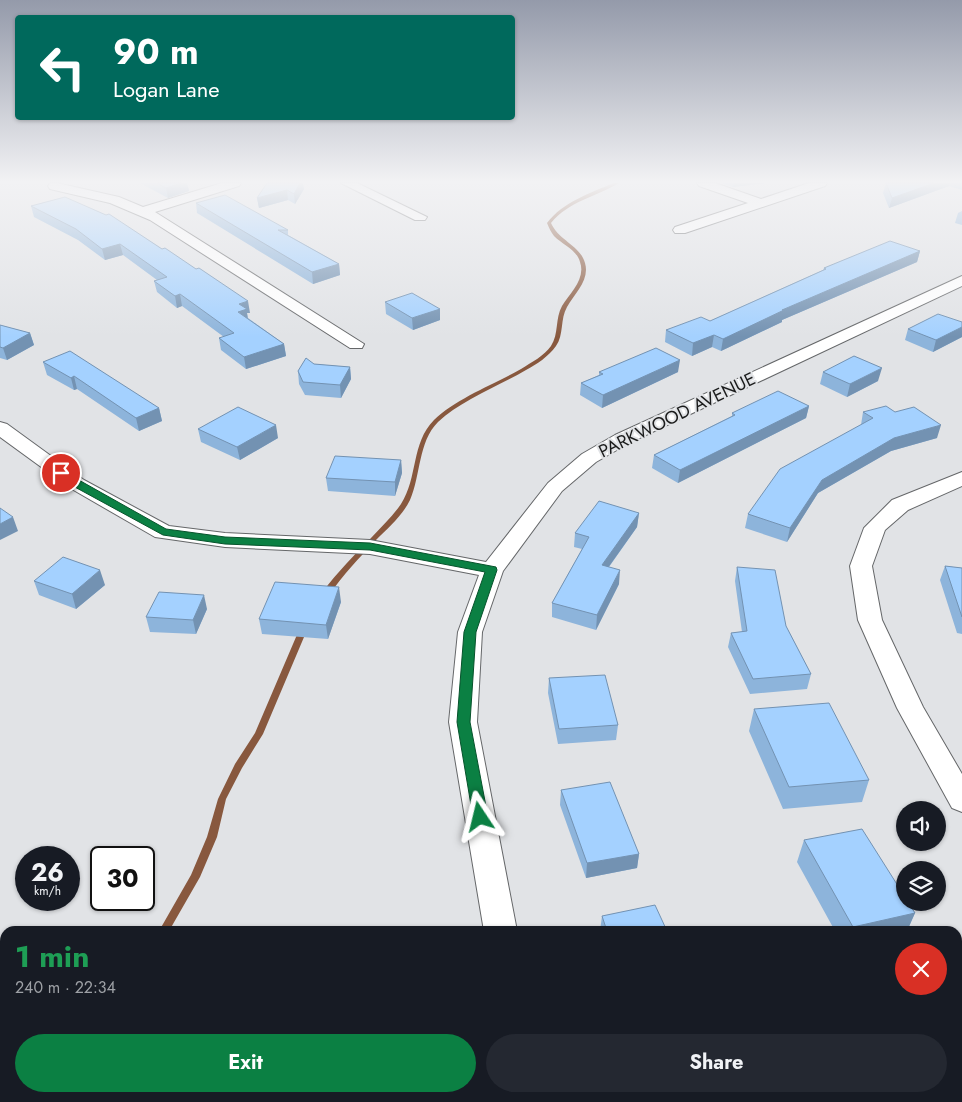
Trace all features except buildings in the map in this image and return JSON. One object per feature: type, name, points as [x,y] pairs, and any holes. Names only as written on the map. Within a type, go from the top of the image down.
[{"type":"street","points":[[183,234],[356,344]]},
{"type":"street","name":"PARKWOOD AVENUE","points":[[500,926],[464,722],[470,632],[492,570],[556,486],[589,458],[622,439],[962,280]]},
{"type":"street","points":[[0,428],[77,484],[163,532],[225,540],[370,547],[492,570]]},
{"type":"street","points":[[962,478],[900,505],[874,528],[860,566],[870,620],[910,708],[962,800]]},
{"type":"waterway","points":[[326,593],[406,501],[424,438],[436,421],[463,402],[534,363],[554,345],[561,314],[582,280],[584,269],[582,261],[574,249],[555,234]]},
{"type":"waterway","points":[[167,926],[195,877],[212,837],[222,799],[238,766],[259,734],[303,630]]},
{"type":"route","points":[[61,473],[77,484],[163,532],[225,540],[370,547],[492,570],[470,632],[464,722],[480,817]]}]
